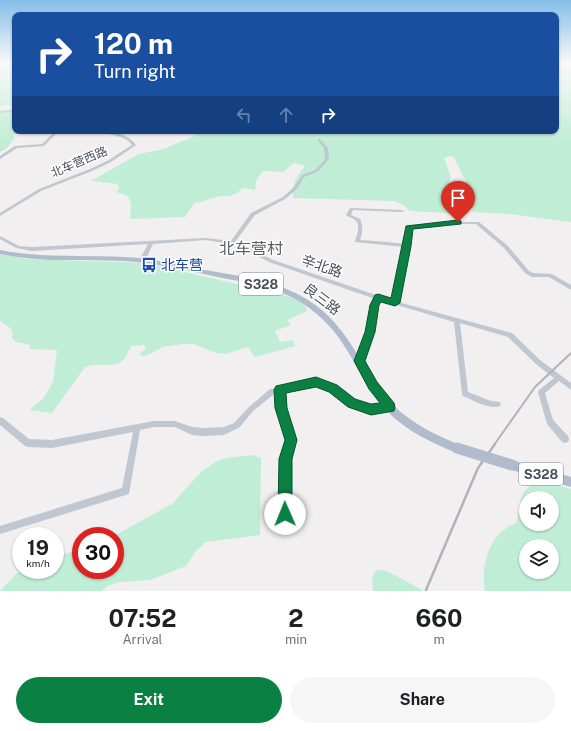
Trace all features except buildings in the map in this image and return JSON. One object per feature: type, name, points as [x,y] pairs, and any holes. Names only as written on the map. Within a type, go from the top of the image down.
[{"type":"main road","name":"良三路","points":[[0,252],[35,257],[142,261],[238,279],[291,293],[327,317],[350,344],[373,386],[390,407],[404,420],[424,434],[457,448],[512,466],[571,482]]},
{"type":"street","points":[[0,112],[12,110]]},
{"type":"street","points":[[0,158],[16,147],[43,145],[54,134]]},
{"type":"street","name":"北车营西路","points":[[0,215],[40,190],[91,170],[133,147],[133,142],[120,134]]},
{"type":"street","points":[[233,242],[252,214],[284,198],[296,188],[303,176],[316,171],[325,162],[327,158],[326,148],[319,140]]},
{"type":"street","points":[[402,211],[352,209],[348,215],[358,220],[360,224],[361,230],[356,241],[384,244],[395,243],[407,246]]},
{"type":"street","points":[[395,303],[407,246],[409,227],[447,223],[477,223],[506,248],[527,272],[532,275],[550,275],[571,288]]},
{"type":"street","name":"辛北路","points":[[0,238],[18,247],[32,249],[206,239],[233,242],[271,261],[378,298],[510,335],[532,356],[571,387]]},
{"type":"street","points":[[142,261],[151,242]]},
{"type":"street","points":[[359,361],[370,332],[375,305],[378,298]]},
{"type":"street","points":[[457,320],[465,394],[491,404],[498,404]]},
{"type":"street","points":[[558,378],[541,392],[550,422],[565,440]]},
{"type":"street","points":[[0,420],[28,443],[52,444],[154,424],[175,424],[192,431],[224,431],[237,425],[261,399],[272,391],[316,382],[333,389],[352,404],[371,410],[390,407]]},
{"type":"street","points":[[280,390],[281,408],[291,440],[285,459],[285,527]]},
{"type":"street","points":[[0,530],[126,491],[137,428]]},
{"type":"green space","points":[[0,91],[12,91],[12,105],[0,106]]},
{"type":"green space","points":[[559,91],[571,91],[571,222],[509,214],[473,212],[471,203],[474,197],[454,157],[449,156],[444,158],[451,177],[448,186],[455,192],[451,193],[446,199],[448,213],[410,211],[405,206],[395,201],[293,198],[295,181],[305,166],[294,163],[283,172],[263,171],[256,181],[255,190],[243,188],[231,196],[218,197],[194,203],[185,217],[130,219],[131,204],[128,196],[116,192],[119,189],[118,184],[91,181],[139,154],[164,149],[194,136],[195,134],[559,134]]},
{"type":"green space","points":[[12,110],[12,134],[16,134],[12,135],[15,137],[7,148],[0,152],[0,112]]},
{"type":"green space","points":[[0,254],[27,259],[146,263],[284,295],[301,302],[307,311],[287,320],[291,325],[275,331],[280,342],[293,340],[295,346],[255,357],[248,347],[225,354],[216,353],[194,344],[182,344],[163,347],[146,356],[140,355],[141,352],[146,349],[144,345],[132,346],[123,360],[119,363],[109,365],[90,365],[85,367],[52,413],[29,410],[43,399],[53,382],[57,350],[29,349],[31,345],[16,342],[12,338],[10,328],[0,321]]},
{"type":"green space","points":[[252,455],[261,458],[260,535],[206,542],[196,551],[186,566],[150,580],[120,582],[107,586],[102,591],[0,591],[12,578],[64,579],[64,554],[72,552],[72,579],[124,579],[124,530],[172,504],[200,473],[215,462],[226,458]]},
{"type":"green space","points":[[537,482],[548,483],[571,489],[571,591],[485,591],[484,571],[489,551],[499,534],[507,527],[516,523],[519,511],[519,531],[559,531],[559,491],[526,490]]},
{"type":"green space","points":[[376,570],[387,571],[424,591],[373,591],[372,578]]},
{"type":"railway","points":[[494,445],[535,387],[571,353]]},
{"type":"railway","points":[[426,590],[478,468],[495,444]]},
{"type":"place","name":"北车营","points":[[149,265]]},
{"type":"district","name":"北车营村","points":[[251,248]]},
{"type":"route","points":[[285,514],[285,459],[291,440],[281,408],[280,390],[316,382],[333,389],[352,404],[371,410],[390,407],[373,386],[359,361],[370,332],[375,305],[378,298],[395,303],[407,246],[409,227],[458,222]]}]
